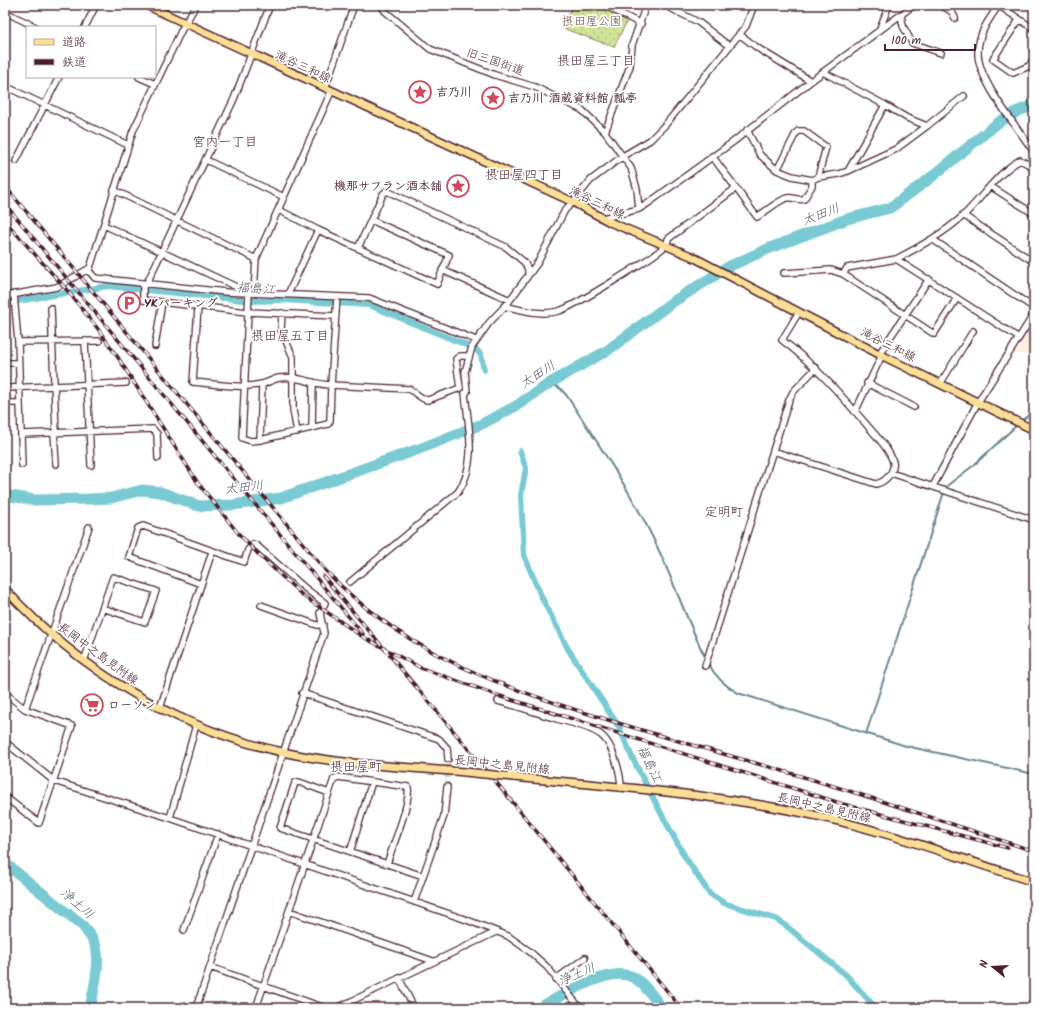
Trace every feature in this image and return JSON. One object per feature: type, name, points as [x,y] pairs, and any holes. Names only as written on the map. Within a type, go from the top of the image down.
[{"type":"main road","name":"滝谷三和線","points":[[146,5],[331,92],[573,202],[601,218],[667,245],[880,354],[1034,430]]},
{"type":"main road","name":"長岡中之島見附線","points":[[5,590],[52,636],[84,661],[123,688],[196,725],[235,739],[282,752],[355,763],[465,772],[730,800],[819,817],[878,833],[1034,882]]},
{"type":"street","points":[[86,26],[96,5]]},
{"type":"street","points":[[5,296],[15,296],[57,287],[88,270],[93,262],[128,145],[155,84],[185,23],[196,5]]},
{"type":"street","points":[[270,5],[234,99],[162,253],[145,284],[143,300],[198,307],[335,316]]},
{"type":"street","points":[[324,88],[354,5]]},
{"type":"street","name":"旧三国街道","points":[[381,5],[385,11],[430,49],[495,75],[535,87],[577,106],[605,132],[623,156],[634,176],[639,209]]},
{"type":"street","points":[[604,5],[640,24]]},
{"type":"street","points":[[605,132],[627,73],[632,44],[646,5]]},
{"type":"street","points":[[664,5],[698,22],[729,46]]},
{"type":"street","points":[[350,582],[458,492],[467,476],[470,459],[465,393],[467,392],[465,372],[469,354],[475,342],[510,300],[545,251],[565,210],[591,180],[623,156],[650,140],[666,124],[700,85],[746,26],[754,5]]},
{"type":"street","points":[[878,32],[889,5]]},
{"type":"street","points":[[601,218],[639,209],[914,5]]},
{"type":"street","points":[[941,5],[952,12],[955,18]]},
{"type":"street","points":[[1034,29],[999,5],[985,27],[978,51],[982,72],[993,92],[1034,152]]},
{"type":"street","points":[[5,12],[34,26]]},
{"type":"street","points":[[901,14],[903,26],[912,43],[941,53]]},
{"type":"street","points":[[1019,20],[993,59],[1013,73],[1029,66],[1034,58]]},
{"type":"street","points":[[739,34],[759,49],[811,81]]},
{"type":"street","points":[[823,72],[907,118],[927,126]]},
{"type":"street","points":[[16,161],[58,78]]},
{"type":"street","points":[[142,78],[155,84]]},
{"type":"street","points":[[5,86],[128,145]]},
{"type":"street","points":[[331,92],[256,259],[248,310],[241,435],[243,440],[260,440],[312,428],[323,427],[330,421],[337,298]]},
{"type":"street","points":[[747,130],[760,155],[777,170],[792,176],[812,180],[818,177],[848,171],[896,149],[964,96]]},
{"type":"street","points":[[848,171],[885,105]]},
{"type":"street","points":[[777,170],[795,135],[798,131],[804,132],[826,147],[818,177]]},
{"type":"street","points":[[712,156],[757,217],[784,199],[804,199],[812,186],[812,180]]},
{"type":"street","points":[[206,160],[284,197]]},
{"type":"street","points":[[843,274],[847,268],[896,259],[932,240],[963,215],[1009,167],[1020,160],[1034,167]]},
{"type":"street","points":[[990,186],[1034,214]]},
{"type":"street","points":[[504,306],[544,312],[565,308],[611,282],[667,245],[668,239],[736,188]]},
{"type":"street","points":[[114,190],[256,259]]},
{"type":"street","points":[[358,248],[383,194],[389,192],[506,248],[524,262],[528,269],[528,275]]},
{"type":"street","points":[[279,210],[318,230],[437,284],[449,256],[371,220]]},
{"type":"street","points":[[963,215],[1034,262]]},
{"type":"street","points":[[104,225],[250,294]]},
{"type":"street","points":[[288,294],[318,230]]},
{"type":"street","points":[[932,240],[1034,308]]},
{"type":"street","points":[[896,259],[1019,338]]},
{"type":"street","points":[[88,270],[95,278],[145,284],[250,294],[288,294],[375,300],[475,342]]},
{"type":"street","points":[[442,270],[510,300]]},
{"type":"street","points":[[784,274],[831,270],[843,274],[934,334],[957,298]]},
{"type":"street","points":[[855,412],[880,354],[929,279]]},
{"type":"street","points":[[15,296],[22,434],[22,464]]},
{"type":"street","points":[[155,346],[162,302]]},
{"type":"street","points":[[198,307],[193,382],[243,386],[262,384],[280,378],[308,380],[331,385],[409,389],[419,394],[423,399],[428,400],[460,388],[456,359],[460,356],[469,354]]},
{"type":"street","points":[[51,308],[55,386],[56,464]]},
{"type":"street","points":[[772,452],[876,484],[883,482],[891,473],[893,465],[890,456],[855,412],[816,368],[782,340],[799,312]]},
{"type":"street","points":[[282,313],[281,330],[293,357],[293,410],[297,432]]},
{"type":"street","points":[[933,486],[978,402],[1034,314]]},
{"type":"street","points":[[940,384],[973,331]]},
{"type":"street","points":[[84,341],[91,466]]},
{"type":"street","points":[[18,342],[99,341]]},
{"type":"street","points":[[5,363],[18,363]]},
{"type":"street","points":[[705,666],[791,396],[816,368]]},
{"type":"street","points":[[312,428],[313,382]]},
{"type":"street","points":[[5,388],[126,383]]},
{"type":"street","points":[[867,383],[914,407]]},
{"type":"street","points":[[260,440],[262,384]]},
{"type":"street","points":[[5,403],[20,402]]},
{"type":"street","points":[[22,434],[153,429],[157,434],[158,458]]},
{"type":"street","points":[[891,473],[1034,520]]},
{"type":"street","points":[[196,1008],[252,847],[302,693],[324,633],[320,613],[325,603],[306,589],[256,545],[253,544],[248,550],[244,562],[212,552],[143,526],[138,528],[129,557],[201,584]]},
{"type":"street","points":[[25,709],[52,636],[89,527]]},
{"type":"street","points":[[160,708],[212,552]]},
{"type":"street","points":[[84,661],[112,577],[156,591],[145,622],[102,608]]},
{"type":"street","points":[[261,605],[317,625],[323,625]]},
{"type":"street","points":[[5,693],[25,709],[72,726],[39,823],[5,798]]},
{"type":"street","points":[[302,693],[439,739],[447,748],[448,759]]},
{"type":"street","points":[[498,701],[578,725],[601,735],[607,740],[620,773],[621,788]]},
{"type":"street","points":[[170,818],[196,725]]},
{"type":"street","points":[[5,742],[54,781],[218,834],[508,936],[540,959],[580,1008]]},
{"type":"street","points":[[256,1008],[329,792],[334,780],[338,777],[408,787],[409,793],[387,864]]},
{"type":"street","points":[[329,792],[299,782],[295,783],[280,828],[423,876]]},
{"type":"street","points":[[350,852],[372,782]]},
{"type":"street","points":[[414,902],[444,816],[447,787]]},
{"type":"street","points":[[184,930],[218,834]]},
{"type":"street","points":[[289,911],[433,961]]},
{"type":"street","points":[[337,1008],[496,932]]},
{"type":"street","points":[[556,979],[585,958]]},
{"type":"street","points":[[210,966],[264,987],[325,1008]]},
{"type":"street","points":[[399,978],[414,1008]]},
{"type":"shaded area","points":[[1034,321],[1034,356],[1013,353]]},
{"type":"green space","name":"摂田屋公園","points":[[573,5],[597,5],[627,21],[614,47],[562,28]]},
{"type":"waterway","name":"太田川","points":[[5,495],[34,500],[89,499],[111,498],[142,490],[160,492],[199,506],[233,505],[281,498],[419,449],[482,424],[516,406],[550,383],[608,350],[671,303],[730,266],[770,248],[847,219],[890,208],[933,176],[999,122],[1018,111],[1034,105]]},
{"type":"waterway","name":"福島江","points":[[5,303],[108,286],[253,301],[283,300],[369,305],[476,349],[481,355],[484,370]]},
{"type":"waterway","points":[[550,383],[561,389],[567,396],[633,500],[666,566],[706,659]]},
{"type":"waterway","points":[[1021,421],[1034,411]]},
{"type":"waterway","points":[[866,734],[944,492],[948,485],[974,465],[1018,424]]},
{"type":"waterway","name":"福島江","points":[[520,451],[526,468],[521,495],[524,555],[541,596],[568,649],[619,727],[632,757],[685,857],[709,893],[724,903],[776,919],[785,925],[846,975],[876,1008]]},
{"type":"waterway","points":[[708,663],[721,680],[738,693],[906,746],[1034,774]]},
{"type":"waterway","name":"浄土川","points":[[5,863],[83,926],[93,940],[98,959],[95,985],[90,1008]]},
{"type":"waterway","name":"浄土川","points":[[539,1008],[585,984],[611,975],[623,974],[633,977],[641,983],[662,1008]]},
{"type":"tunnel","points":[[447,787],[448,759]]},
{"type":"railway","points":[[5,186],[325,570],[354,598],[383,621],[414,642],[479,675],[549,701],[846,790],[1034,851]]},
{"type":"railway","points":[[5,204],[363,634]]},
{"type":"railway","points":[[5,221],[66,289],[98,329],[119,359],[198,483],[238,533],[302,595],[363,637],[421,668],[497,695],[843,804],[1008,848]]},
{"type":"railway","points":[[323,576],[487,771],[681,1008]]},
{"type":"place","name":"吉乃川","points":[[420,92]]},
{"type":"place","name":"吉乃川 酒蔵資料館 瓢亭","points":[[493,98]]},
{"type":"place","name":"機那サフラン酒本舗","points":[[458,186]]},
{"type":"place","name":"YKパーキング","points":[[129,303]]},
{"type":"place","name":"ローソン","points":[[92,705]]},
{"type":"district","name":"摂田屋三丁目","points":[[596,61]]},
{"type":"district","name":"宮内一丁目","points":[[225,142]]},
{"type":"district","name":"摂田屋四丁目","points":[[524,175]]},
{"type":"district","name":"摂田屋五丁目","points":[[290,336]]},
{"type":"district","name":"定明町","points":[[724,512]]},
{"type":"district","name":"摂田屋町","points":[[356,767]]}]
